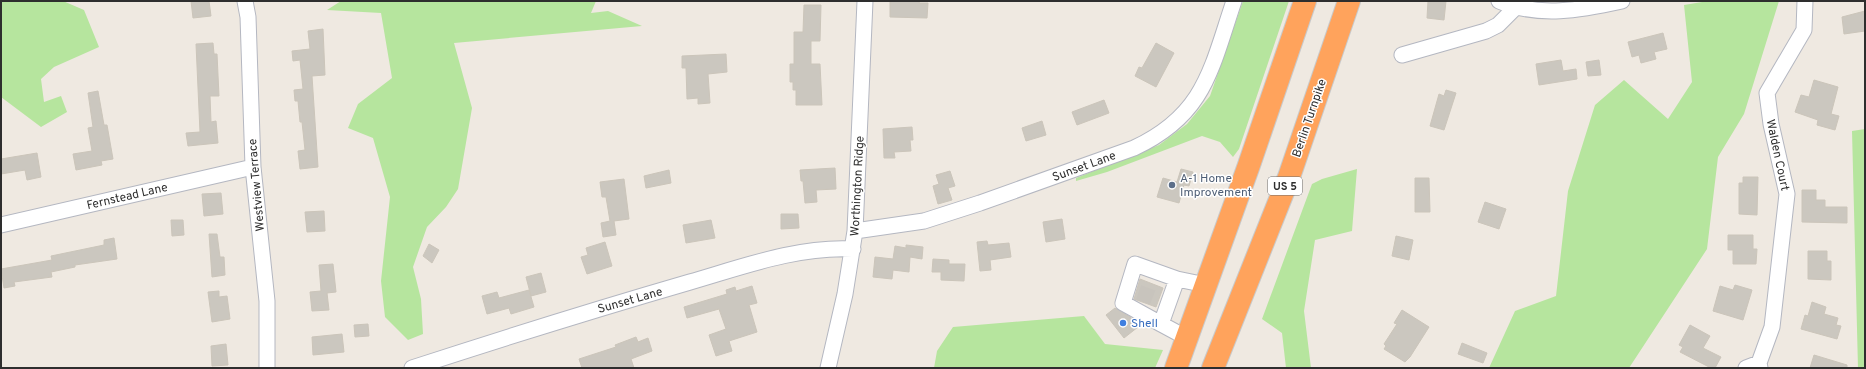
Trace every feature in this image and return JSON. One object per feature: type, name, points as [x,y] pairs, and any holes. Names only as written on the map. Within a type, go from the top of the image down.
[{"type":"highway","points":[[1176,368],[1305,1]]},
{"type":"highway","name":"Berlin Turnpike","points":[[1213,368],[1288,177],[1349,1]]},
{"type":"street","name":"Westview Terrace","points":[[245,1],[248,17],[253,167],[267,301],[267,368]]},
{"type":"street","name":"Worthington Ridge","points":[[828,368],[845,294],[856,230],[865,1]]},
{"type":"street","name":"Sunset Lane","points":[[856,230],[903,225],[942,215],[1134,148],[1155,138],[1177,120],[1199,94],[1217,53],[1234,1]]},
{"type":"street","points":[[1499,1],[1516,7],[1552,12],[1573,11],[1622,1]]},
{"type":"street","name":"Walden Court","points":[[1755,366],[1772,327],[1787,194],[1771,124],[1767,93],[1804,30],[1805,1]]},
{"type":"street","points":[[1402,55],[1486,31],[1503,21],[1516,7]]},
{"type":"street","name":"Fernstead Lane","points":[[1,225],[253,167]]},
{"type":"street","name":"Sunset Lane","points":[[412,368],[582,313],[760,263],[828,249],[853,249]]},
{"type":"street","points":[[1187,338],[1161,324],[1141,307],[1123,303],[1134,264],[1152,277],[1206,285]]},
{"type":"street","points":[[1161,324],[1177,280]]},
{"type":"green space","points":[[1,1],[63,1],[84,10],[99,47],[54,67],[41,79],[44,102],[61,96],[67,112],[41,127],[1,97]]},
{"type":"green space","points":[[341,1],[596,1],[591,13],[608,11],[642,26],[454,43],[472,108],[458,189],[446,207],[427,227],[413,267],[421,299],[423,334],[408,340],[385,317],[381,281],[390,197],[373,138],[348,128],[358,104],[392,78],[381,13],[327,10]]},
{"type":"green space","points":[[1243,1],[1289,1],[1239,149],[1233,157],[1220,142],[1202,136],[1107,172],[1076,181],[1076,178],[1159,145],[1187,124],[1210,96]]},
{"type":"green space","points":[[1708,1],[1779,1],[1744,114],[1718,157],[1707,249],[1629,368],[1489,368],[1515,311],[1556,296],[1568,191],[1595,105],[1624,80],[1668,119],[1692,82],[1684,5]]},
{"type":"green space","points":[[1865,129],[1865,368],[1858,368],[1852,131]]},
{"type":"green space","points":[[1357,169],[1352,231],[1315,240],[1304,311],[1311,368],[1286,368],[1282,333],[1262,319],[1312,184],[1322,179]]},
{"type":"green space","points":[[1084,316],[1105,344],[1163,350],[1155,368],[934,368],[937,351],[953,327]]},
{"type":"building","points":[[191,1],[209,1],[211,16],[193,18]]},
{"type":"building","points":[[920,1],[919,3],[928,3],[927,18],[890,17],[890,2]]},
{"type":"building","points":[[1428,1],[1446,1],[1444,20],[1427,18]]},
{"type":"building","points":[[804,5],[821,5],[820,41],[811,41],[811,64],[820,64],[822,105],[796,105],[796,90],[793,90],[793,82],[790,82],[790,64],[794,64],[794,32],[803,32]]},
{"type":"building","points":[[1865,11],[1865,31],[1844,34],[1842,17]]},
{"type":"building","points":[[323,29],[325,75],[312,76],[318,167],[300,169],[298,151],[305,150],[302,122],[300,122],[298,101],[295,101],[294,90],[303,89],[300,60],[293,61],[292,51],[310,49],[308,31]]},
{"type":"building","points":[[1663,33],[1667,49],[1654,52],[1656,59],[1641,63],[1639,55],[1632,57],[1628,42]]},
{"type":"building","points":[[213,43],[214,54],[217,54],[219,96],[210,96],[211,122],[216,121],[218,143],[188,146],[186,133],[200,132],[196,44]]},
{"type":"building","points":[[1156,43],[1174,53],[1156,87],[1135,76],[1139,67],[1142,68]]},
{"type":"building","points":[[726,54],[727,72],[708,74],[710,103],[698,104],[698,98],[687,99],[686,68],[682,68],[682,56]]},
{"type":"building","points":[[1561,60],[1563,71],[1576,69],[1577,79],[1539,85],[1536,64]]},
{"type":"building","points":[[1599,60],[1601,75],[1588,76],[1586,62]]},
{"type":"building","points":[[1814,80],[1838,87],[1831,114],[1839,116],[1835,130],[1817,125],[1818,120],[1795,112],[1801,95],[1809,97]]},
{"type":"building","points":[[1446,90],[1456,93],[1444,130],[1430,126],[1439,94],[1444,96]]},
{"type":"building","points":[[98,91],[104,125],[107,125],[113,159],[101,161],[102,165],[76,170],[73,154],[92,151],[88,128],[93,127],[88,93]]},
{"type":"building","points":[[1104,100],[1109,113],[1077,125],[1072,112]]},
{"type":"building","points":[[1042,121],[1046,135],[1026,141],[1022,128]]},
{"type":"building","points":[[912,127],[913,140],[910,140],[911,151],[894,152],[895,158],[884,158],[883,129]]},
{"type":"building","points":[[37,153],[41,177],[27,180],[25,170],[1,174],[1,159]]},
{"type":"building","points":[[835,168],[836,189],[816,190],[817,202],[805,203],[803,181],[801,181],[800,170]]},
{"type":"building","name":"A-1 Home Improvement","points":[[1181,169],[1193,172],[1189,186],[1184,185],[1179,203],[1157,197],[1163,178],[1177,182]]},
{"type":"building","points":[[669,170],[671,183],[646,188],[644,176]]},
{"type":"building","points":[[950,171],[955,186],[948,188],[952,200],[938,204],[933,186],[939,184],[936,175]]},
{"type":"building","points":[[1743,177],[1758,177],[1757,215],[1739,214],[1739,183],[1743,183]]},
{"type":"building","points":[[1415,178],[1429,178],[1430,212],[1415,212]]},
{"type":"building","points":[[624,179],[629,219],[614,221],[616,235],[603,237],[601,223],[610,221],[606,197],[602,197],[600,182]]},
{"type":"building","points":[[1802,190],[1816,190],[1816,200],[1825,200],[1825,207],[1847,207],[1847,223],[1802,222]]},
{"type":"building","points":[[221,193],[223,214],[204,216],[202,194]]},
{"type":"building","points":[[1485,202],[1506,209],[1499,229],[1478,222]]},
{"type":"building","points":[[324,211],[325,231],[307,232],[305,212]]},
{"type":"building","points":[[781,214],[798,214],[799,228],[781,229]]},
{"type":"building","points":[[1062,219],[1065,239],[1046,242],[1043,222]]},
{"type":"building","points":[[171,220],[183,220],[184,235],[172,236]]},
{"type":"building","points":[[711,220],[715,238],[686,243],[683,225]]},
{"type":"building","points":[[209,234],[217,234],[220,257],[224,257],[225,275],[212,277]]},
{"type":"building","points":[[1728,235],[1753,235],[1753,249],[1757,249],[1756,264],[1733,264],[1733,250],[1728,250]]},
{"type":"building","points":[[1396,236],[1413,240],[1409,260],[1392,256]]},
{"type":"building","points":[[114,238],[117,259],[75,265],[75,267],[51,272],[52,277],[14,282],[15,286],[4,288],[1,269],[52,260],[51,256],[104,245],[104,240]]},
{"type":"building","points":[[987,241],[988,245],[1009,243],[1011,257],[990,260],[991,270],[980,271],[977,242]]},
{"type":"building","points":[[605,242],[612,266],[587,274],[581,257],[588,255],[586,248]]},
{"type":"building","points":[[429,244],[439,250],[432,263],[423,256]]},
{"type":"building","points":[[906,245],[923,247],[922,259],[910,257],[909,272],[893,270],[892,279],[873,277],[875,257],[893,259],[895,246],[906,248]]},
{"type":"building","points":[[1808,251],[1827,251],[1827,261],[1831,261],[1831,280],[1808,279]]},
{"type":"building","points":[[933,259],[949,260],[949,264],[965,264],[964,281],[941,280],[941,272],[932,272]]},
{"type":"building","points":[[333,264],[336,292],[327,293],[329,310],[312,311],[310,292],[321,291],[319,265]]},
{"type":"building","points":[[541,273],[546,292],[531,296],[526,277]]},
{"type":"building","points":[[1140,279],[1163,288],[1156,307],[1134,299]]},
{"type":"building","points":[[1735,285],[1752,290],[1743,320],[1713,311],[1720,286],[1733,290]]},
{"type":"building","points":[[752,286],[757,303],[749,305],[757,332],[729,341],[732,351],[716,356],[709,335],[726,329],[719,309],[687,318],[684,307],[727,294],[726,290],[735,287],[736,291]]},
{"type":"building","points":[[529,290],[534,307],[511,314],[509,308],[487,314],[482,296],[497,292],[499,298]]},
{"type":"building","points":[[219,291],[219,297],[227,296],[230,319],[212,322],[208,292]]},
{"type":"building","points":[[1812,302],[1826,307],[1824,314],[1838,318],[1836,325],[1841,326],[1837,339],[1801,329],[1805,315],[1808,316]]},
{"type":"building","points":[[1115,308],[1130,317],[1138,327],[1124,338],[1106,315]]},
{"type":"building","points":[[1402,310],[1429,327],[1410,357],[1405,362],[1384,349],[1386,346],[1384,344],[1397,324],[1394,323]]},
{"type":"building","points":[[368,324],[369,336],[355,337],[354,325]]},
{"type":"building","points":[[1690,325],[1710,336],[1703,348],[1721,357],[1715,368],[1711,368],[1680,352],[1683,347],[1679,345]]},
{"type":"building","points":[[342,334],[344,352],[313,355],[312,337]]},
{"type":"building","points":[[636,337],[638,342],[648,338],[652,351],[631,359],[634,368],[582,368],[579,359],[616,347],[615,345]]},
{"type":"building","points":[[1462,343],[1487,353],[1483,363],[1458,354]]},
{"type":"building","points":[[226,344],[228,365],[212,366],[211,346]]},
{"type":"building","points":[[1814,355],[1847,365],[1847,368],[1810,368]]},
{"type":"tunnel","points":[[1143,302],[1150,283]]},
{"type":"place","name":"A-1 Home Improvement","points":[[1172,185]]},
{"type":"place","name":"Shell","points":[[1123,323]]}]
